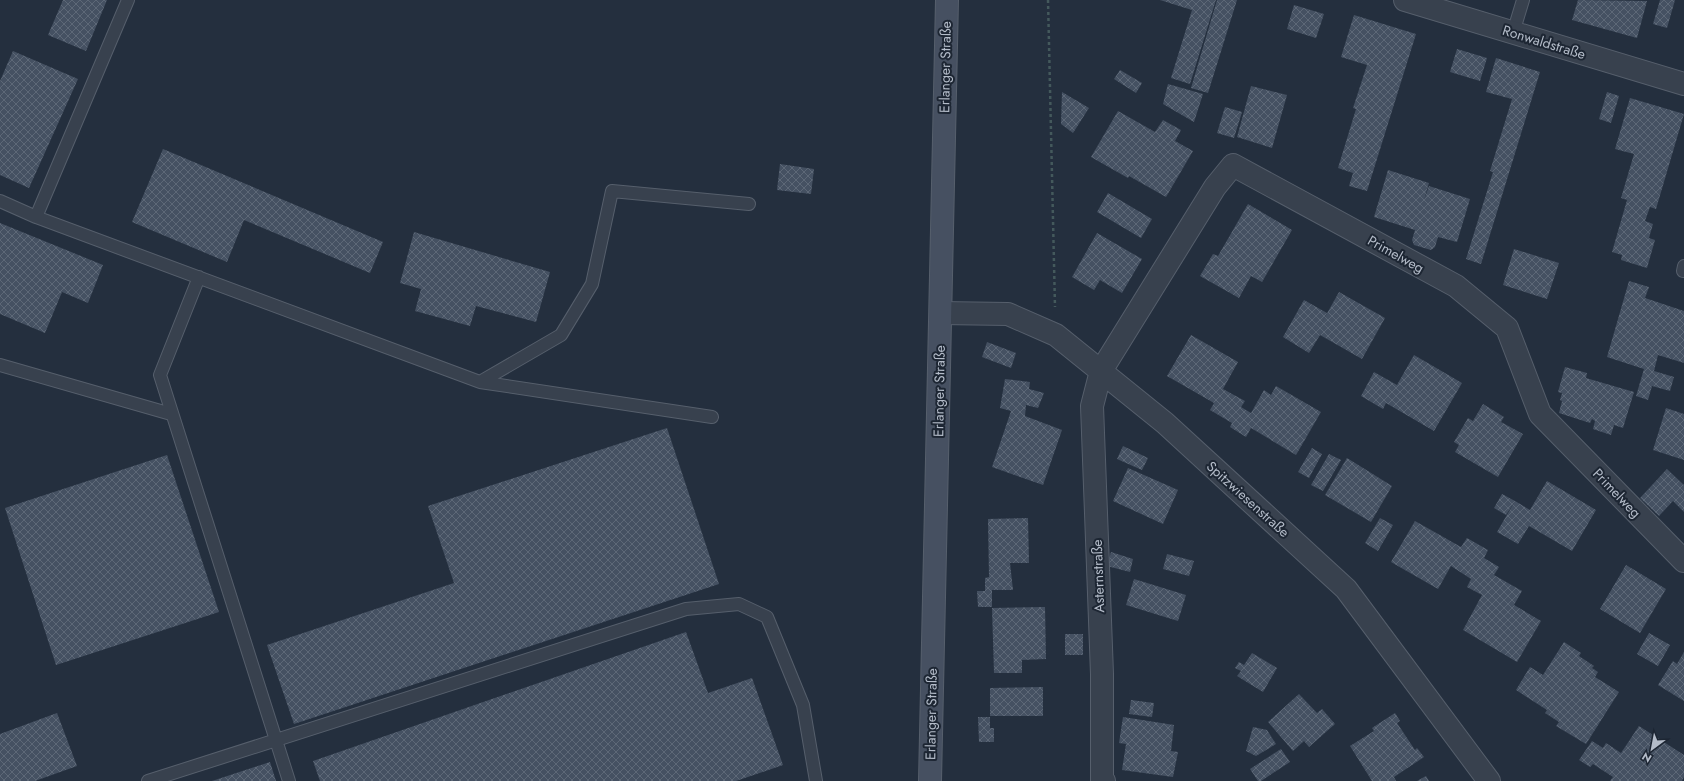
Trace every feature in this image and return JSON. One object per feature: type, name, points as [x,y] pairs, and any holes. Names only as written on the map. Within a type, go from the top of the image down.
[{"type":"main road","name":"Erlanger Straße","points":[[930,781],[947,0]]},
{"type":"street","name":"Ronwaldstraße","points":[[1405,0],[1684,84]]},
{"type":"street","name":"Primelweg","points":[[1101,371],[1215,187],[1233,165],[1456,286],[1507,328],[1540,414],[1684,561]]},
{"type":"street","name":"Spitzwiesenstraße","points":[[941,313],[1008,314],[1056,335],[1165,423],[1346,589],[1489,781]]},
{"type":"street","name":"Asternstraße","points":[[1101,371],[1092,406],[1102,674],[1102,780],[1104,781]]},
{"type":"lane","points":[[36,217],[128,0]]},
{"type":"lane","points":[[1513,32],[1523,0]]},
{"type":"lane","points":[[480,382],[561,335],[592,284],[612,191],[749,204]]},
{"type":"lane","points":[[0,201],[36,217],[480,382],[712,417]]},
{"type":"lane","points":[[199,278],[160,375],[171,414],[289,781]]},
{"type":"lane","points":[[0,366],[171,414]]},
{"type":"lane","points":[[148,781],[686,609],[738,604],[767,617],[803,706],[816,781]]},
{"type":"path","points":[[1048,0],[1056,335]]},
{"type":"building","points":[[63,0],[107,0],[86,51],[48,35]]},
{"type":"building","points":[[1160,0],[1216,0],[1190,84],[1171,78],[1192,10]]},
{"type":"building","points":[[1217,0],[1237,0],[1208,93],[1191,88]]},
{"type":"building","points":[[1578,0],[1647,1],[1637,38],[1572,20]]},
{"type":"building","points":[[1660,0],[1675,0],[1667,28],[1653,24]]},
{"type":"building","points":[[1294,5],[1324,14],[1316,38],[1287,29]]},
{"type":"building","points":[[1354,15],[1416,34],[1367,191],[1349,186],[1353,173],[1338,168],[1356,109],[1353,108],[1367,65],[1341,57]]},
{"type":"building","points":[[1457,49],[1487,58],[1480,81],[1450,72]]},
{"type":"building","points":[[13,51],[78,79],[29,188],[0,175],[0,81]]},
{"type":"building","points":[[1496,58],[1540,72],[1481,264],[1466,259],[1493,172],[1490,171],[1512,99],[1486,92]]},
{"type":"building","points":[[1120,70],[1142,83],[1136,93],[1114,79]]},
{"type":"building","points":[[1168,84],[1203,94],[1194,122],[1163,104]]},
{"type":"building","points":[[1251,86],[1287,95],[1272,148],[1237,137]]},
{"type":"building","points":[[1062,92],[1089,108],[1073,133],[1061,124]]},
{"type":"building","points":[[1607,92],[1619,96],[1611,123],[1599,119]]},
{"type":"building","points":[[1630,98],[1684,114],[1656,209],[1650,207],[1645,221],[1653,224],[1649,238],[1655,240],[1647,268],[1621,260],[1622,255],[1612,252],[1627,200],[1621,198],[1634,154],[1615,149]]},
{"type":"building","points":[[1225,107],[1242,112],[1234,138],[1217,133]]},
{"type":"building","points":[[1118,111],[1155,132],[1163,120],[1181,130],[1175,141],[1193,151],[1166,197],[1091,157]]},
{"type":"building","points":[[163,149],[383,242],[370,273],[244,220],[227,262],[132,222]]},
{"type":"building","points":[[780,164],[814,169],[811,194],[777,190]]},
{"type":"building","points":[[1388,170],[1429,183],[1424,200],[1429,186],[1470,199],[1457,242],[1438,237],[1435,247],[1431,250],[1414,245],[1412,240],[1415,230],[1374,217]]},
{"type":"building","points":[[1108,193],[1152,219],[1141,238],[1097,212]]},
{"type":"building","points":[[1248,204],[1292,230],[1262,282],[1251,276],[1239,298],[1200,276],[1213,254],[1218,256]]},
{"type":"building","points":[[0,223],[103,265],[88,303],[62,292],[45,333],[0,314]]},
{"type":"building","points":[[414,232],[550,272],[536,322],[476,306],[470,326],[415,311],[421,289],[400,283]]},
{"type":"building","points":[[1097,233],[1142,259],[1122,293],[1100,280],[1094,290],[1072,277]]},
{"type":"building","points":[[1514,249],[1559,263],[1547,299],[1503,285]]},
{"type":"building","points":[[1629,281],[1649,287],[1645,298],[1684,311],[1684,363],[1658,355],[1654,371],[1674,377],[1670,391],[1652,386],[1648,400],[1636,396],[1644,369],[1607,357]]},
{"type":"building","points":[[1339,292],[1385,318],[1362,359],[1320,335],[1309,353],[1283,337],[1304,300],[1327,313],[1316,333]]},
{"type":"building","points":[[1191,335],[1238,362],[1223,389],[1245,401],[1241,407],[1251,413],[1264,390],[1271,395],[1276,386],[1321,412],[1296,455],[1251,428],[1246,437],[1230,427],[1232,423],[1210,410],[1214,403],[1167,376]]},
{"type":"building","points":[[987,342],[1016,353],[1011,368],[982,357]]},
{"type":"building","points":[[1414,355],[1462,383],[1434,431],[1386,403],[1383,409],[1361,396],[1374,372],[1397,385]]},
{"type":"building","points":[[1565,367],[1587,373],[1586,378],[1634,392],[1623,428],[1614,425],[1611,435],[1593,429],[1595,421],[1592,419],[1590,423],[1559,413],[1562,393],[1558,392]]},
{"type":"building","points":[[1005,379],[1030,382],[1029,389],[1044,393],[1038,408],[1026,405],[1025,416],[1062,430],[1043,485],[992,467],[1011,411],[1000,408]]},
{"type":"building","points":[[1483,404],[1504,417],[1501,422],[1523,434],[1498,477],[1455,452],[1459,445],[1454,442],[1468,418],[1473,421]]},
{"type":"building","points":[[1666,408],[1684,414],[1684,460],[1653,450]]},
{"type":"building","points":[[667,428],[719,584],[294,724],[267,645],[454,583],[428,506]]},
{"type":"building","points":[[1123,446],[1148,458],[1142,470],[1117,459]]},
{"type":"building","points":[[1312,448],[1322,454],[1309,478],[1298,472]]},
{"type":"building","points":[[1329,454],[1341,460],[1323,491],[1311,485]]},
{"type":"building","points":[[167,455],[219,612],[56,665],[5,508]]},
{"type":"building","points":[[1347,458],[1392,486],[1371,522],[1325,495]]},
{"type":"building","points":[[1128,468],[1178,490],[1163,524],[1113,501]]},
{"type":"building","points":[[1667,469],[1684,485],[1684,512],[1673,501],[1659,516],[1640,498]]},
{"type":"building","points":[[1547,481],[1596,510],[1572,551],[1529,526],[1518,544],[1497,532],[1515,501],[1530,510]]},
{"type":"building","points":[[1502,494],[1515,501],[1506,515],[1494,508]]},
{"type":"building","points":[[1028,518],[1029,563],[1010,563],[1013,590],[992,590],[992,607],[978,607],[977,591],[985,591],[985,578],[989,577],[988,519]]},
{"type":"building","points":[[1380,518],[1393,525],[1378,551],[1365,543]]},
{"type":"building","points":[[1415,521],[1461,547],[1467,538],[1488,550],[1484,558],[1499,567],[1494,575],[1522,591],[1514,605],[1541,621],[1517,662],[1463,630],[1482,595],[1467,587],[1471,579],[1451,566],[1438,589],[1391,562]]},
{"type":"building","points":[[1111,552],[1133,559],[1130,572],[1107,566]]},
{"type":"building","points":[[1167,554],[1194,561],[1189,576],[1163,569]]},
{"type":"building","points":[[1626,565],[1666,589],[1640,633],[1600,609]]},
{"type":"building","points":[[1134,579],[1186,595],[1178,621],[1126,605]]},
{"type":"building","points":[[1045,607],[1046,659],[1022,660],[1022,673],[994,673],[992,608]]},
{"type":"building","points":[[686,632],[708,693],[752,678],[783,765],[736,781],[320,781],[313,761]]},
{"type":"building","points":[[1649,633],[1670,645],[1658,666],[1637,654]]},
{"type":"building","points":[[1065,634],[1083,634],[1083,655],[1065,655]]},
{"type":"building","points":[[1564,642],[1581,653],[1579,656],[1594,666],[1592,668],[1598,672],[1595,677],[1619,692],[1586,744],[1556,726],[1559,722],[1545,713],[1547,710],[1516,690],[1530,667],[1543,675]]},
{"type":"building","points":[[1684,652],[1684,701],[1658,685],[1673,661],[1677,664]]},
{"type":"building","points":[[1252,653],[1277,668],[1263,692],[1237,676],[1241,671],[1235,668],[1239,662],[1244,665]]},
{"type":"building","points":[[1043,687],[1043,716],[990,716],[990,688]]},
{"type":"building","points":[[1299,694],[1317,713],[1322,709],[1335,724],[1309,747],[1304,741],[1293,751],[1268,722]]},
{"type":"building","points":[[1131,700],[1154,703],[1152,717],[1129,714]]},
{"type":"building","points":[[57,713],[77,766],[35,781],[0,781],[0,734]]},
{"type":"building","points":[[1395,713],[1400,721],[1397,723],[1415,750],[1417,748],[1424,757],[1394,777],[1396,781],[1372,781],[1350,746],[1374,731],[1372,728]]},
{"type":"building","points":[[978,717],[990,717],[990,728],[994,728],[994,742],[979,742]]},
{"type":"building","points":[[1123,717],[1174,725],[1171,751],[1178,752],[1173,777],[1122,770],[1126,744],[1119,743]]},
{"type":"building","points":[[1639,726],[1684,755],[1684,777],[1682,781],[1610,781],[1613,777],[1593,764],[1590,767],[1579,760],[1592,741],[1603,748],[1606,743],[1621,753]]},
{"type":"building","points":[[1253,727],[1267,730],[1276,744],[1256,756],[1246,751]]},
{"type":"building","points":[[1281,749],[1290,762],[1261,781],[1258,781],[1250,769]]},
{"type":"building","points":[[270,762],[276,781],[212,781]]},
{"type":"building","points":[[1426,776],[1429,781],[1417,781]]}]
